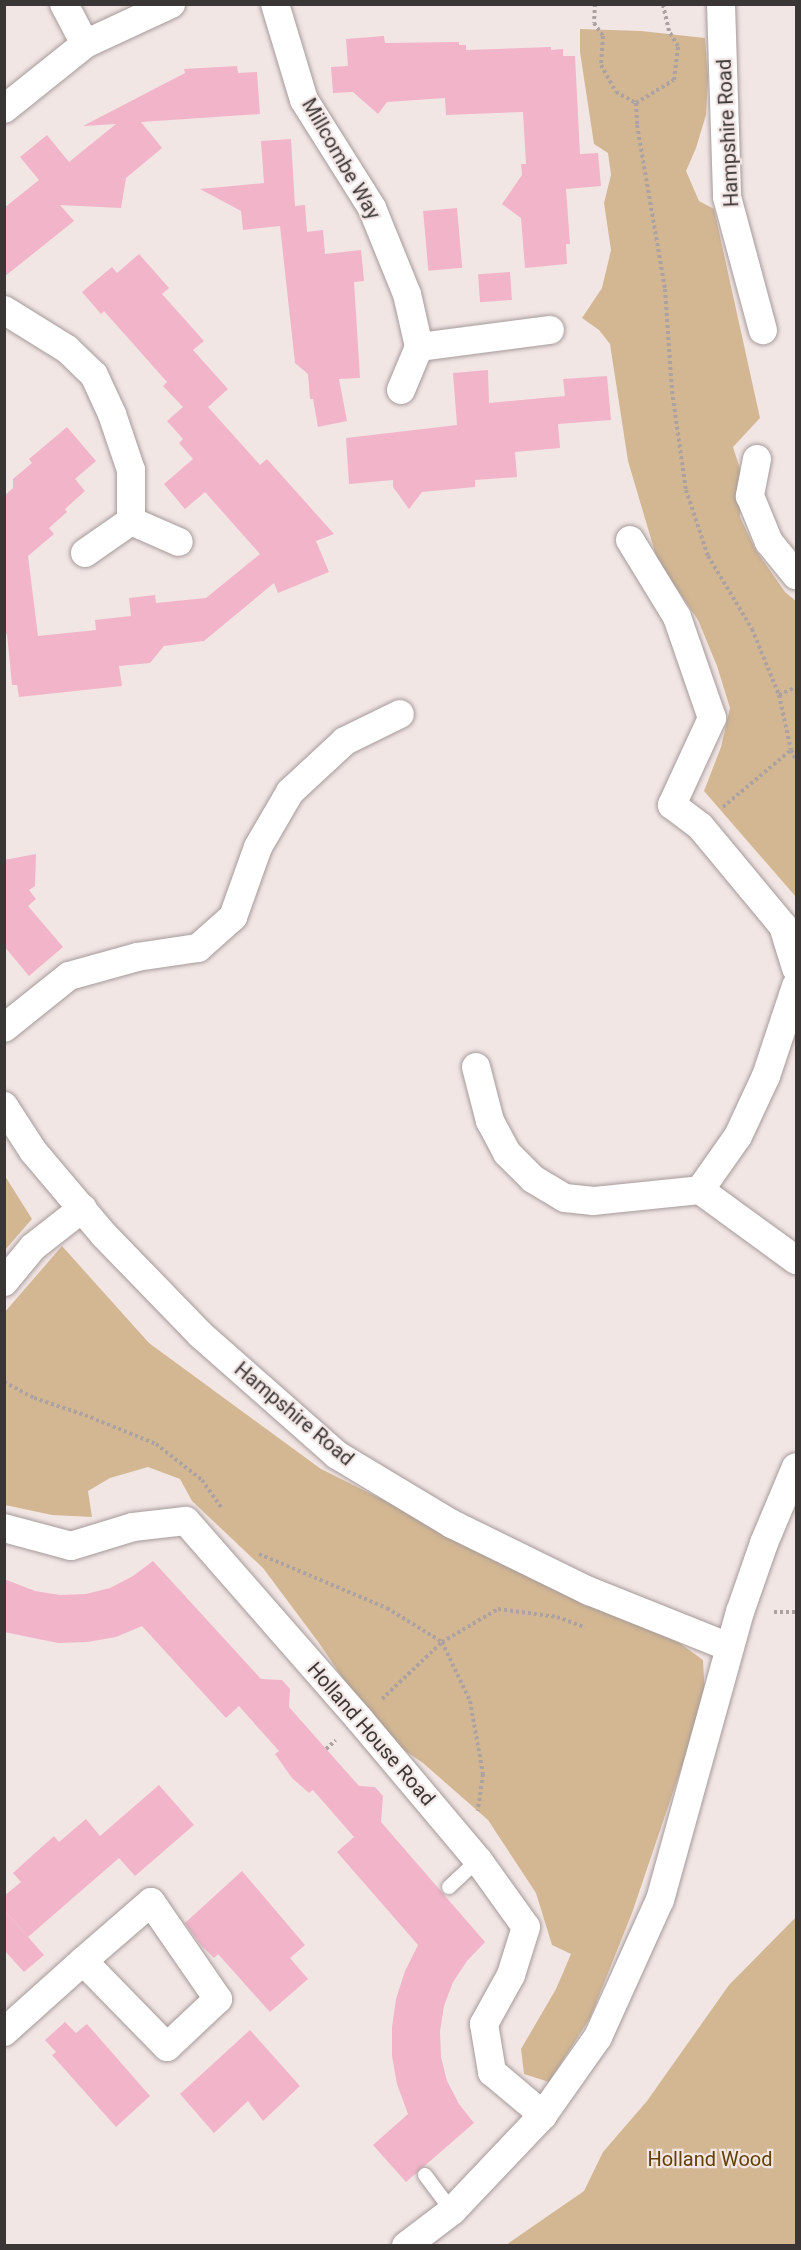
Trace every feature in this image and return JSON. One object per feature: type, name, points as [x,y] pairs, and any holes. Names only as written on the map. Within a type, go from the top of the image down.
[{"type":"street","points":[[64,4],[85,44]]},
{"type":"street","points":[[4,109],[85,44],[171,4]]},
{"type":"street","name":"Millcombe Way","points":[[275,4],[304,100],[372,208],[406,294],[419,347]]},
{"type":"street","name":"Hampshire Road","points":[[721,4],[727,197],[763,330]]},
{"type":"street","points":[[4,310],[67,349],[94,375],[112,414],[131,470],[131,521]]},
{"type":"street","points":[[401,390],[419,347],[550,330]]},
{"type":"street","points":[[757,459],[750,496],[769,542],[796,575]]},
{"type":"street","points":[[131,521],[179,542]]},
{"type":"street","points":[[85,553],[131,521]]},
{"type":"street","points":[[630,540],[677,617],[712,718],[672,805],[700,826],[783,926],[796,968]]},
{"type":"street","points":[[4,1028],[69,976],[137,957],[198,948],[233,917],[258,848],[290,792],[345,741],[400,714]]},
{"type":"street","points":[[699,1190],[738,1136],[766,1076],[796,986]]},
{"type":"street","points":[[476,1067],[490,1121],[507,1153],[532,1179],[565,1198],[594,1201],[699,1190],[796,1260]]},
{"type":"street","name":"Hampshire Road","points":[[4,1106],[33,1151],[104,1235],[201,1335],[338,1455],[452,1524],[578,1586],[664,1623],[729,1647]]},
{"type":"street","points":[[4,1282],[33,1247],[83,1208]]},
{"type":"street","points":[[406,2246],[452,2211],[543,2115],[598,2037],[660,1900],[729,1647],[764,1543],[796,1467]]},
{"type":"street","name":"Holland House Road","points":[[4,1528],[71,1546],[133,1527],[186,1521],[360,1720],[478,1860],[526,1927],[511,1975],[484,2024],[492,2072],[543,2115]]},
{"type":"street","points":[[4,2032],[83,1961],[151,1902],[218,1999],[167,2047],[83,1961]]},
{"type":"lane","points":[[449,1887],[478,1860]]},
{"type":"lane","points":[[425,2175],[452,2211]]},
{"type":"path","points":[[596,4],[594,23],[603,36],[601,65],[616,92],[636,103]]},
{"type":"path","points":[[636,103],[674,80],[678,46],[669,31],[663,4]]},
{"type":"path","points":[[636,103],[637,125],[665,289],[672,391],[686,490],[708,556],[752,628],[779,695],[791,750],[796,760]]},
{"type":"path","points":[[779,695],[796,687]]},
{"type":"path","points":[[700,826],[791,750]]},
{"type":"path","points":[[4,1382],[34,1398],[85,1415],[156,1444],[202,1480],[223,1510]]},
{"type":"path","points":[[254,1551],[387,1608],[442,1642],[470,1701],[483,1774],[477,1820],[478,1860]]},
{"type":"path","points":[[360,1720],[442,1642],[498,1609],[557,1617],[588,1628]]},
{"type":"green space","points":[[580,29],[641,31],[705,38],[708,77],[706,115],[686,171],[699,201],[714,209],[760,418],[733,447],[741,472],[740,517],[755,549],[785,592],[796,601],[796,897],[704,791],[721,747],[730,708],[717,666],[698,620],[657,559],[628,461],[610,344],[599,330],[582,318],[602,288],[611,250],[604,203],[611,175],[608,153],[594,144],[580,52]]},
{"type":"green space","points":[[5,1176],[32,1219],[5,1250]]},
{"type":"green space","points":[[62,1246],[149,1343],[321,1469],[591,1603],[674,1639],[703,1660],[705,1698],[632,1913],[590,2018],[549,2082],[524,2074],[521,2049],[556,1989],[571,1954],[552,1945],[536,1893],[488,1820],[423,1763],[360,1720],[355,1696],[263,1568],[192,1501],[180,1479],[148,1467],[110,1478],[88,1491],[92,1517],[52,1515],[5,1505],[4,1313]]},
{"type":"green space","name":"Holland Wood","points":[[796,1917],[796,2245],[506,2245],[584,2191],[603,2152],[647,2101],[729,1985]]},
{"type":"building","points":[[384,36],[385,43],[459,42],[459,45],[466,45],[466,50],[551,47],[551,50],[563,49],[563,56],[575,56],[580,154],[598,153],[601,186],[566,189],[570,244],[566,244],[567,264],[525,268],[521,218],[502,204],[522,175],[521,164],[526,164],[523,112],[446,115],[445,98],[387,102],[378,114],[353,92],[333,93],[331,67],[348,66],[346,39]]},
{"type":"building","points":[[237,66],[238,73],[257,72],[260,114],[141,122],[162,148],[126,178],[121,208],[60,205],[74,221],[4,277],[4,208],[39,180],[20,157],[47,135],[69,162],[116,124],[83,126],[185,73],[184,69]]},
{"type":"building","points":[[291,139],[295,206],[305,205],[307,232],[323,230],[325,254],[361,250],[364,281],[354,282],[360,378],[339,379],[347,421],[318,427],[313,399],[310,399],[308,374],[295,363],[280,226],[243,230],[241,211],[200,189],[264,183],[261,141]]},
{"type":"building","points":[[457,208],[462,268],[428,271],[423,211]]},
{"type":"building","points":[[139,254],[169,288],[162,294],[204,341],[193,350],[228,389],[208,407],[260,465],[267,459],[334,534],[316,541],[329,572],[278,593],[274,583],[204,641],[164,646],[150,663],[119,666],[122,686],[19,697],[17,685],[12,685],[7,634],[4,635],[4,496],[13,488],[13,479],[32,463],[29,459],[67,427],[96,461],[75,479],[85,491],[49,528],[54,534],[28,556],[38,636],[96,630],[95,620],[131,616],[129,598],[155,595],[156,603],[206,598],[260,554],[205,492],[185,509],[164,484],[193,459],[179,443],[183,439],[167,421],[183,407],[163,386],[167,382],[104,311],[101,314],[82,292],[112,267],[117,273]]},
{"type":"building","points":[[510,272],[512,300],[480,302],[478,274]]},
{"type":"building","points":[[488,370],[489,403],[565,396],[563,379],[607,376],[611,420],[558,424],[560,448],[515,452],[517,477],[475,480],[475,487],[422,492],[409,509],[393,487],[393,480],[349,484],[346,438],[457,425],[453,373]]},
{"type":"building","points":[[36,854],[35,886],[29,890],[36,899],[28,906],[63,947],[29,976],[4,946],[4,860]]},
{"type":"building","points":[[153,1561],[261,1679],[282,1680],[290,1689],[289,1707],[359,1786],[375,1787],[383,1796],[381,1822],[485,1942],[467,1961],[453,1982],[444,2006],[440,2031],[441,2057],[447,2081],[459,2104],[474,2123],[406,2182],[373,2145],[408,2114],[397,2084],[392,2056],[392,2027],[396,1999],[405,1971],[418,1945],[337,1852],[354,1837],[313,1790],[309,1793],[292,1778],[275,1754],[279,1751],[239,1706],[226,1718],[142,1626],[116,1637],[87,1642],[58,1643],[4,1632],[4,1579],[35,1591],[60,1595],[86,1594],[110,1588],[133,1576]]},
{"type":"building","points":[[159,1785],[194,1825],[135,1876],[119,1858],[28,1937],[4,1910],[4,1896],[21,1882],[13,1873],[54,1836],[59,1842],[86,1819],[100,1836]]},
{"type":"building","points":[[242,1871],[305,1945],[290,1958],[308,1979],[270,2012],[218,1954],[214,1958],[201,1945],[185,1923]]},
{"type":"building","points":[[4,1910],[44,1955],[24,1972],[4,1950]]},
{"type":"building","points":[[65,2022],[76,2033],[87,2024],[150,2096],[116,2127],[52,2055],[56,2052],[45,2040]]},
{"type":"building","points":[[250,2030],[300,2086],[263,2121],[248,2101],[214,2133],[180,2094]]}]
